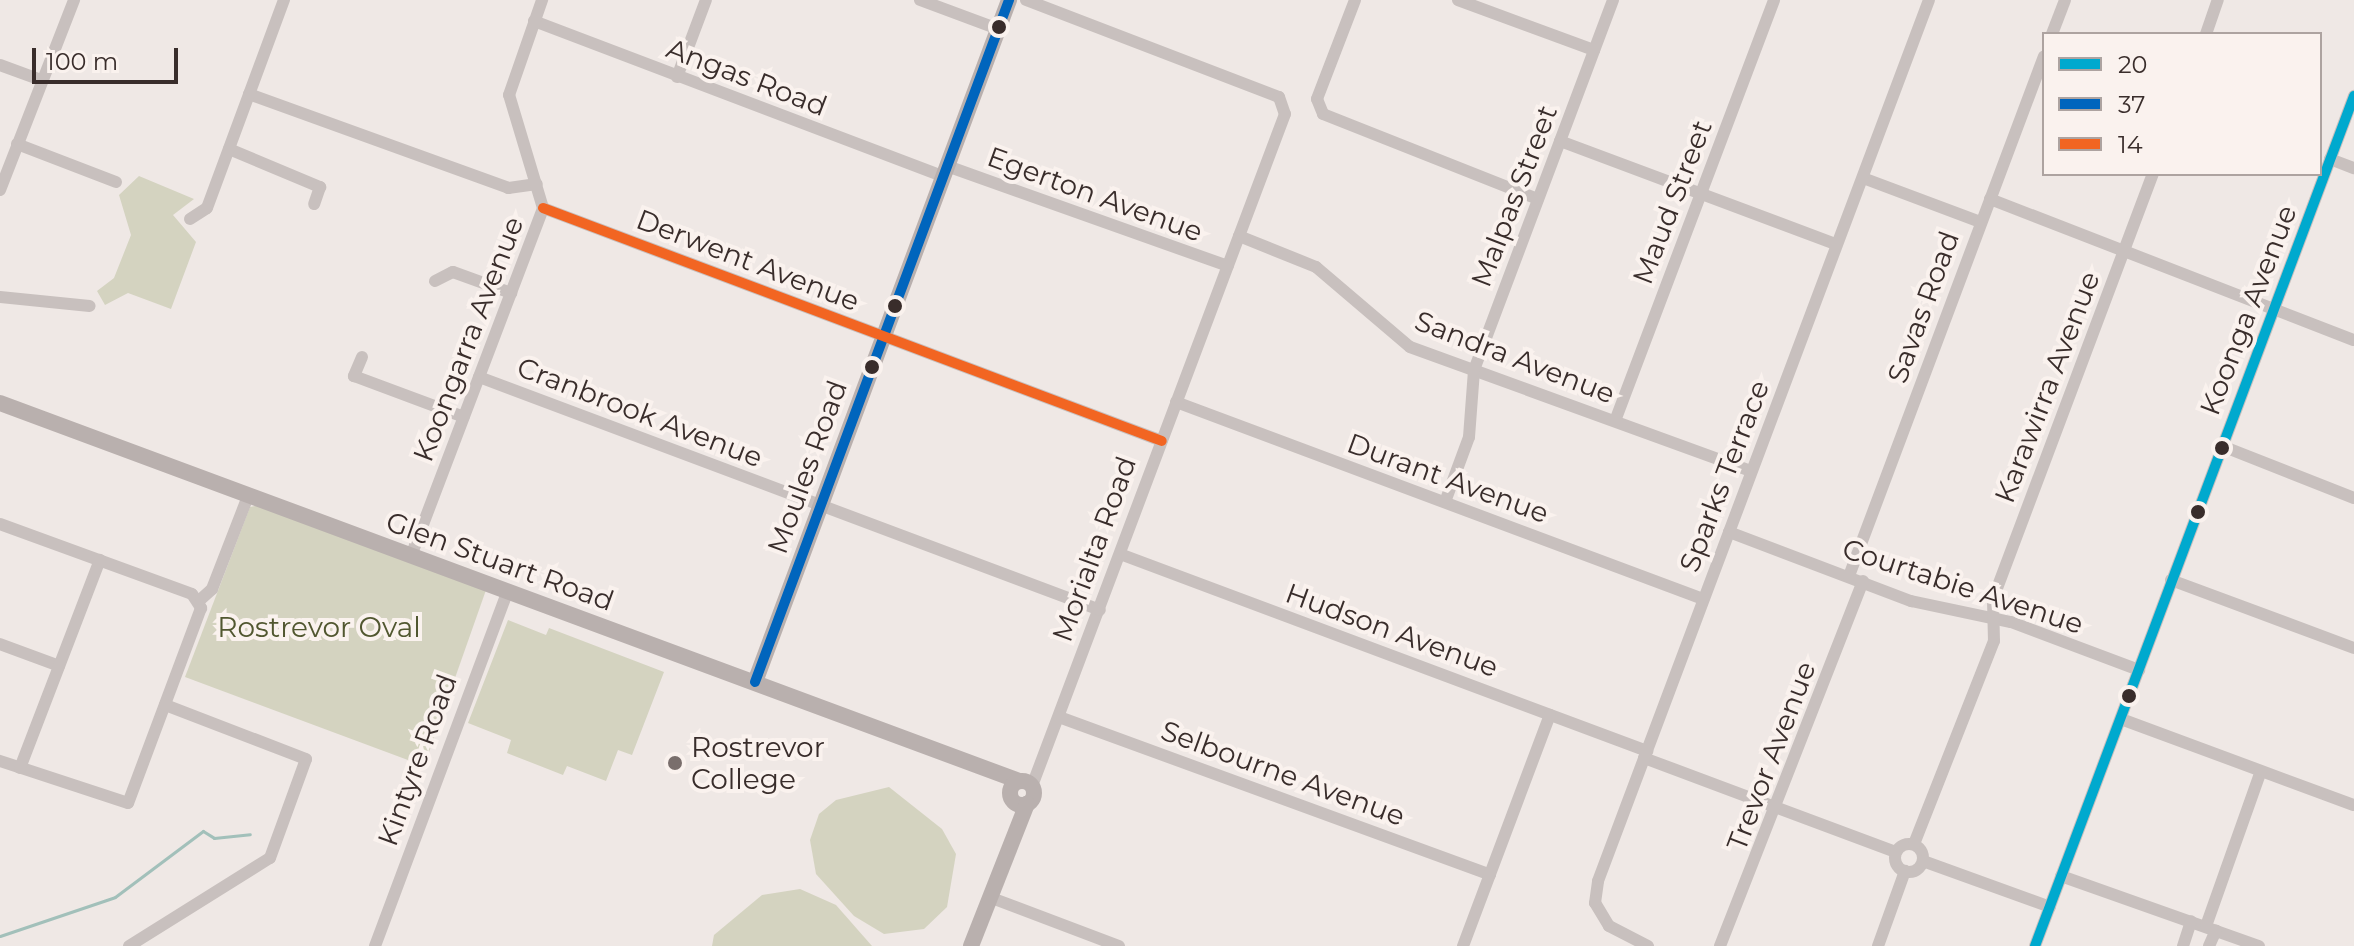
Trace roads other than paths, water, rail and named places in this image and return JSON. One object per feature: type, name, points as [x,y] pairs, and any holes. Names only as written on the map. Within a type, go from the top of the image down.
[{"type":"main road","name":"Moules Road","points":[[755,682],[1009,0]]},
{"type":"main road","name":"Glen Stuart Road","points":[[0,403],[507,593],[755,682],[981,770],[1018,789]]},
{"type":"main road","points":[[720,670],[746,666],[768,645]]},
{"type":"main road","name":"Morialta Road","points":[[971,946],[1027,804],[1018,789]]},
{"type":"main road","name":"Morialta Road","points":[[1011,842],[1018,789]]},
{"type":"street","points":[[0,190],[74,0]]},
{"type":"street","points":[[190,219],[207,208],[284,0]]},
{"type":"street","name":"Koongarra Avenue","points":[[411,556],[543,208],[509,95],[542,0]]},
{"type":"street","points":[[677,77],[706,0]]},
{"type":"street","points":[[920,0],[998,29]]},
{"type":"street","name":"Morialta Road","points":[[1018,789],[1059,717],[1228,266],[1284,104],[1026,0]]},
{"type":"street","points":[[1355,0],[1318,108],[1538,199]]},
{"type":"street","points":[[1458,0],[1594,50]]},
{"type":"street","name":"Malpas Street","points":[[1445,502],[1469,437],[1474,370],[1613,0]]},
{"type":"street","name":"Maud Street","points":[[1615,421],[1774,0]]},
{"type":"street","name":"Sparks Terrace","points":[[1648,946],[1609,926],[1595,892],[1929,0]]},
{"type":"street","points":[[2053,32],[2065,0]]},
{"type":"street","points":[[2207,32],[2218,0]]},
{"type":"street","name":"Angas Road","points":[[534,21],[677,77],[945,171]]},
{"type":"street","name":"Savas Road","points":[[1849,576],[2042,61]]},
{"type":"street","points":[[0,65],[41,80]]},
{"type":"street","points":[[249,94],[508,188],[537,184]]},
{"type":"street","name":"Koonga Avenue","points":[[2035,946],[2354,96]]},
{"type":"street","points":[[1560,141],[1836,244]]},
{"type":"street","points":[[17,144],[116,182]]},
{"type":"street","points":[[229,149],[320,187],[314,204]]},
{"type":"street","points":[[2330,159],[2354,168]]},
{"type":"street","name":"Egerton Avenue","points":[[945,171],[1228,266]]},
{"type":"street","name":"Karawirra Avenue","points":[[1914,844],[1994,641],[1993,599],[2152,176]]},
{"type":"street","points":[[1863,178],[1980,222]]},
{"type":"street","points":[[1990,199],[2354,340]]},
{"type":"street","name":"Derwent Avenue","points":[[543,208],[1162,441]]},
{"type":"street","name":"Sandra Avenue","points":[[1239,236],[1316,267],[1410,347],[1751,471]]},
{"type":"street","points":[[435,281],[453,272],[511,293]]},
{"type":"street","points":[[0,297],[90,306]]},
{"type":"street","points":[[362,357],[354,376],[464,417]]},
{"type":"street","name":"Cranbrook Avenue","points":[[479,377],[1100,610]]},
{"type":"street","name":"Durant Avenue","points":[[1176,402],[1703,599]]},
{"type":"street","points":[[2222,446],[2354,498]]},
{"type":"street","points":[[0,761],[128,803],[201,599],[212,589],[248,496]]},
{"type":"street","points":[[0,524],[201,599]]},
{"type":"street","name":"Courtabie Avenue","points":[[1729,532],[1863,581],[1992,618],[2139,670]]},
{"type":"street","name":"Hudson Avenue","points":[[1120,554],[1550,715],[1896,852]]},
{"type":"street","points":[[20,768],[100,560]]},
{"type":"street","points":[[2171,580],[2354,648]]},
{"type":"street","name":"Trevor Avenue","points":[[1720,946],[1778,806],[1863,581]]},
{"type":"street","name":"Kintyre Road","points":[[375,946],[507,593]]},
{"type":"street","points":[[0,644],[59,666]]},
{"type":"street","points":[[129,946],[270,858],[306,759],[165,705]]},
{"type":"street","points":[[1463,946],[1550,715]]},
{"type":"street","name":"Selbourne Avenue","points":[[1059,717],[1490,875]]},
{"type":"street","points":[[2121,719],[2354,805]]},
{"type":"street","points":[[2209,946],[2211,928],[2261,771]]},
{"type":"street","points":[[1905,871],[1896,852],[1914,844],[1923,861],[2050,907]]},
{"type":"street","points":[[1878,946],[1905,871],[1923,861]]},
{"type":"street","points":[[2061,876],[2259,946]]},
{"type":"street","points":[[989,897],[1119,946]]},
{"type":"street","points":[[2183,946],[2191,921]]},
{"type":"waterway","points":[[0,936],[115,897],[203,831],[214,838],[250,834]]},
{"type":"place","name":"Rostrevor College","points":[[675,763]]},
{"type":"park label","name":"Rostrevor Oval","points":[[319,627]]}]
